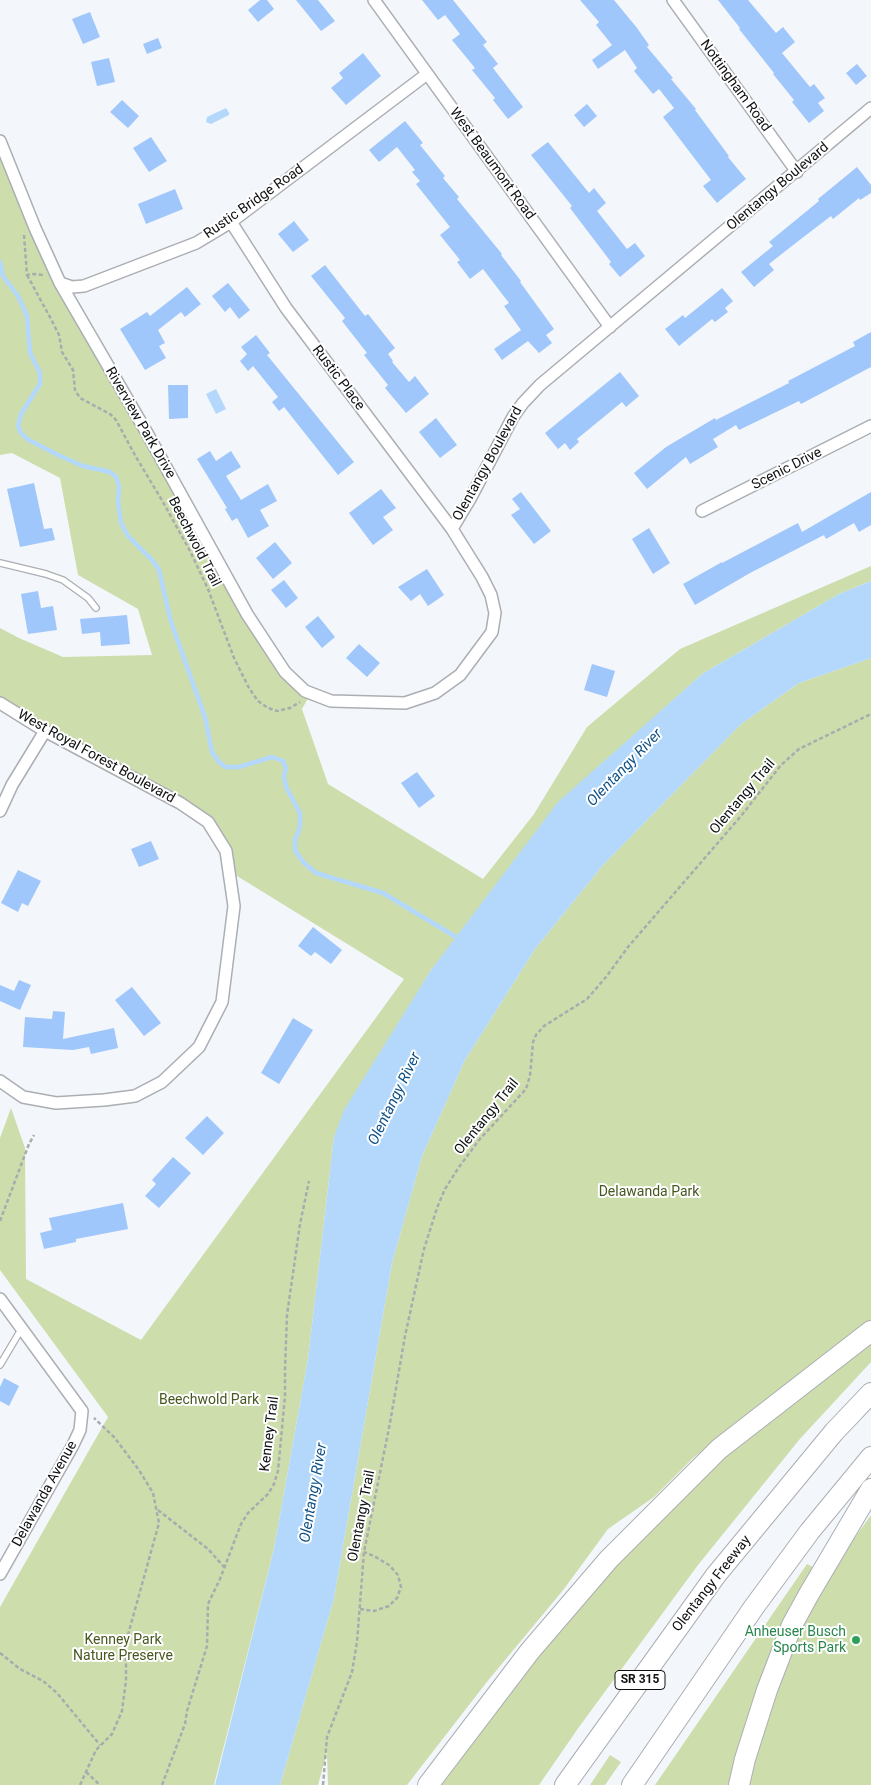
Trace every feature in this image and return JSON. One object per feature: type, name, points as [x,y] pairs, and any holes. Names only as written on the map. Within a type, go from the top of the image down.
[{"type":"highway","points":[[428,1785],[530,1651],[609,1559],[719,1449],[871,1331]]},
{"type":"highway","name":"Olentangy Freeway","points":[[565,1785],[716,1575],[834,1432],[871,1393]]},
{"type":"highway","points":[[632,1785],[754,1607],[810,1531],[871,1457]]},
{"type":"highway","points":[[739,1785],[745,1759],[767,1690],[792,1625],[871,1489]]},
{"type":"street","name":"West Beaumont Road","points":[[374,0],[610,327]]},
{"type":"street","name":"Nottingham Road","points":[[673,0],[797,172]]},
{"type":"street","name":"Rustic Bridge Road","points":[[60,284],[72,287],[84,286],[196,242],[231,222],[427,74]]},
{"type":"street","name":"Olentangy Boulevard","points":[[308,692],[331,702],[406,704],[435,694],[460,675],[492,632],[495,613],[491,595],[482,577],[452,529],[522,403],[871,108]]},
{"type":"street","name":"Riverview Park Drive","points":[[0,141],[60,284],[147,433],[246,614],[285,672],[308,692]]},
{"type":"street","name":"Rustic Place","points":[[231,222],[286,308],[452,529]]},
{"type":"street","name":"Scenic Drive","points":[[702,511],[871,426]]},
{"type":"street","name":"West Royal Forest Boulevard","points":[[0,703],[46,731],[180,802],[208,822],[226,851],[234,906],[222,1002],[199,1047],[162,1082],[135,1096],[56,1103],[23,1098],[0,1081]]},
{"type":"street","points":[[0,811],[12,784],[46,731]]},
{"type":"street","points":[[0,1299],[82,1411]]},
{"type":"street","name":"Delawanda Avenue","points":[[0,1574],[73,1445],[80,1430],[82,1411]]},
{"type":"lane","points":[[0,564],[46,574],[63,580],[82,594],[96,608]]},
{"type":"lane","points":[[0,1365],[22,1328]]},
{"type":"path","name":"Beechwold Trail","points":[[28,276],[59,335],[62,352],[74,370],[75,390],[80,398],[110,414],[116,420],[190,551],[208,589],[234,658],[249,688],[258,701],[268,708],[277,711],[290,708],[308,692]]},
{"type":"path","name":"Olentangy Trail","points":[[323,1785],[327,1737],[352,1672],[360,1609],[364,1552],[405,1336],[424,1249],[446,1189],[459,1167],[479,1140],[526,1089],[530,1076],[533,1042],[544,1026],[587,999],[628,947],[741,816],[781,765],[799,749],[871,714]]},
{"type":"path","points":[[0,1221],[34,1134]]},
{"type":"path","name":"Kenney Trail","points":[[162,1785],[185,1724],[187,1711],[207,1646],[208,1604],[225,1568],[241,1524],[248,1513],[268,1494],[274,1484],[278,1471],[286,1396],[284,1369],[287,1315],[300,1224],[309,1181]]},
{"type":"path","points":[[80,1785],[100,1745],[112,1734],[122,1711],[127,1659],[126,1642],[159,1522],[153,1493],[134,1463],[97,1419],[82,1411]]},
{"type":"path","points":[[158,1510],[208,1549],[225,1568]]},
{"type":"path","points":[[360,1609],[374,1611],[389,1606],[397,1598],[401,1587],[396,1571],[382,1560],[364,1552]]},
{"type":"path","points":[[0,1653],[20,1669],[43,1681],[57,1693],[100,1745]]},
{"type":"path","points":[[86,1772],[100,1785]]},
{"type":"green space","points":[[0,141],[35,228],[285,672],[311,693],[302,709],[328,784],[483,879],[534,814],[587,727],[680,649],[871,566],[871,581],[839,594],[702,674],[659,713],[431,970],[334,1137],[308,1359],[274,1549],[214,1785],[0,1785],[0,1607],[108,1417],[0,1270],[0,1138],[11,1108],[25,1148],[26,1279],[141,1340],[404,979],[229,871],[208,822],[0,703],[0,628],[63,657],[152,655],[138,609],[78,575],[60,478],[12,453],[0,455]]},
{"type":"green space","name":"Delawanda Park","points":[[871,658],[871,1320],[805,1369],[693,1458],[654,1497],[608,1529],[564,1589],[486,1683],[407,1785],[328,1785],[327,1752],[318,1785],[280,1785],[334,1598],[392,1263],[422,1156],[465,1060],[535,949],[603,865],[741,724],[799,683]]},
{"type":"green space","points":[[871,1343],[871,1362],[799,1440],[698,1565],[579,1727],[539,1785],[441,1785],[567,1620],[593,1589],[702,1476]]},
{"type":"green space","points":[[871,1515],[871,1785],[747,1785],[774,1690],[802,1626],[838,1561]]},
{"type":"green space","points":[[807,1564],[813,1567],[746,1725],[728,1785],[655,1785]]},
{"type":"green space","points":[[610,1755],[621,1762],[605,1785],[590,1785]]},
{"type":"water","points":[[226,108],[229,115],[211,124],[206,122],[207,117]]},
{"type":"water","points":[[216,389],[226,409],[216,414],[206,394]]},
{"type":"water","name":"Olentangy River","points":[[871,581],[871,658],[799,683],[741,724],[603,865],[535,949],[465,1060],[422,1156],[392,1263],[334,1598],[280,1785],[215,1785],[274,1549],[308,1359],[334,1137],[344,1110],[431,970],[558,802],[702,674],[839,594]]},
{"type":"building","points":[[260,0],[267,0],[274,9],[258,22],[248,10]]},
{"type":"building","points":[[296,0],[318,0],[335,21],[321,31]]},
{"type":"building","points":[[422,0],[453,0],[487,42],[483,45],[498,64],[493,68],[523,107],[508,119],[493,100],[495,98],[472,70],[475,68],[452,40],[460,34],[445,15],[438,20]]},
{"type":"building","points":[[580,0],[614,0],[637,28],[649,45],[647,47],[673,78],[671,79],[696,109],[728,157],[746,179],[717,203],[703,186],[711,180],[663,117],[674,108],[659,89],[653,94],[634,71],[637,68],[625,50],[598,69],[592,60],[612,45],[596,25],[599,22]]},
{"type":"building","points":[[718,0],[748,0],[776,33],[783,27],[795,42],[782,53],[810,87],[814,84],[825,98],[818,103],[824,111],[809,123],[792,102],[794,100]]},
{"type":"building","points":[[90,12],[100,37],[83,44],[72,19]]},
{"type":"building","points":[[158,38],[162,48],[147,54],[143,44]]},
{"type":"building","points":[[363,53],[381,76],[346,105],[331,88],[343,78],[339,73]]},
{"type":"building","points":[[109,58],[115,82],[97,86],[91,62]]},
{"type":"building","points":[[857,64],[867,76],[856,85],[846,73]]},
{"type":"building","points":[[122,100],[139,116],[128,128],[110,112]]},
{"type":"building","points":[[587,104],[597,116],[584,127],[574,115]]},
{"type":"building","points":[[405,121],[423,143],[420,145],[445,176],[443,178],[459,197],[457,199],[502,254],[554,329],[546,335],[552,343],[539,353],[528,341],[502,360],[494,349],[521,330],[504,306],[509,303],[483,269],[470,279],[457,262],[460,260],[440,235],[450,227],[416,184],[420,181],[412,172],[415,170],[397,147],[379,162],[369,150]]},
{"type":"building","points":[[151,137],[167,161],[149,172],[133,148]]},
{"type":"building","points":[[548,142],[589,193],[594,188],[606,203],[597,211],[627,249],[635,243],[645,256],[620,277],[609,264],[611,262],[570,208],[572,206],[531,155]]},
{"type":"building","points":[[857,167],[871,185],[871,193],[860,200],[859,198],[833,219],[831,216],[769,264],[774,270],[754,287],[741,272],[773,246],[769,242]]},
{"type":"building","points":[[175,189],[183,209],[146,224],[138,204]]},
{"type":"building","points":[[294,221],[309,240],[293,252],[278,234]]},
{"type":"building","points":[[325,265],[365,316],[368,314],[395,348],[388,354],[392,362],[409,382],[415,376],[429,394],[406,413],[385,388],[388,385],[364,355],[367,353],[342,321],[345,318],[311,276]]},
{"type":"building","points":[[228,283],[250,310],[239,319],[230,307],[225,312],[212,296]]},
{"type":"building","points":[[187,287],[201,304],[185,317],[181,312],[158,330],[165,343],[159,346],[166,358],[145,370],[120,329],[147,312],[150,316]]},
{"type":"building","points":[[722,288],[733,301],[725,308],[728,312],[715,322],[712,319],[679,346],[665,329],[683,315],[685,318]]},
{"type":"building","points":[[871,332],[871,367],[801,404],[799,401],[739,430],[736,425],[713,439],[718,447],[690,464],[686,457],[647,489],[634,473],[666,447],[715,418],[716,420],[789,383],[788,381],[855,346],[853,342]]},
{"type":"building","points":[[256,335],[270,353],[267,355],[354,462],[338,475],[284,407],[279,411],[272,402],[278,397],[253,366],[248,371],[240,361],[247,354],[241,347]]},
{"type":"building","points":[[620,372],[639,396],[626,407],[622,402],[577,439],[579,442],[570,450],[565,443],[558,449],[545,433]]},
{"type":"building","points":[[168,385],[188,385],[188,418],[169,419]]},
{"type":"building","points":[[436,418],[457,445],[440,458],[419,432]]},
{"type":"building","points":[[210,451],[216,461],[231,451],[241,467],[226,476],[241,500],[268,484],[277,501],[260,510],[269,526],[248,538],[237,518],[232,521],[225,509],[227,508],[197,459]]},
{"type":"building","points":[[34,483],[44,529],[52,528],[55,540],[20,547],[7,489]]},
{"type":"building","points":[[381,489],[396,508],[383,517],[393,530],[373,545],[349,513]]},
{"type":"building","points":[[521,492],[551,531],[534,544],[511,515],[520,509],[512,499]]},
{"type":"building","points":[[871,492],[871,525],[859,532],[854,523],[826,539],[824,535],[750,573],[695,605],[683,584],[798,523],[802,532]]},
{"type":"building","points":[[649,528],[670,563],[653,574],[632,539]]},
{"type":"building","points":[[275,542],[292,563],[273,579],[256,558]]},
{"type":"building","points":[[427,569],[444,595],[428,606],[420,594],[411,601],[398,587]]},
{"type":"building","points":[[284,580],[298,598],[286,608],[271,590]]},
{"type":"building","points":[[38,591],[41,608],[53,606],[57,630],[28,634],[21,594]]},
{"type":"building","points":[[127,615],[130,644],[101,646],[100,632],[82,634],[80,619]]},
{"type":"building","points":[[318,616],[335,637],[322,648],[305,627]]},
{"type":"building","points":[[359,644],[380,663],[367,677],[346,658]]},
{"type":"building","points":[[592,664],[615,671],[607,697],[584,690]]},
{"type":"building","points":[[417,772],[435,796],[419,808],[401,783]]},
{"type":"building","points":[[151,841],[159,859],[139,867],[131,849]]},
{"type":"building","points":[[18,870],[41,881],[28,906],[22,903],[18,912],[1,903]]},
{"type":"building","points":[[313,927],[342,950],[331,964],[315,952],[311,956],[298,946]]},
{"type":"building","points":[[19,980],[31,985],[20,1010],[0,1001],[0,985],[14,991]]},
{"type":"building","points":[[132,987],[161,1023],[144,1036],[115,1000]]},
{"type":"building","points":[[53,1011],[65,1012],[63,1039],[114,1028],[118,1048],[91,1054],[89,1047],[73,1050],[23,1047],[25,1017],[52,1019]]},
{"type":"building","points":[[293,1018],[313,1030],[279,1084],[261,1073]]},
{"type":"building","points":[[207,1116],[224,1133],[203,1155],[185,1138]]},
{"type":"building","points":[[173,1157],[191,1173],[159,1208],[145,1196],[156,1184],[152,1180]]},
{"type":"building","points":[[123,1203],[128,1229],[76,1239],[76,1242],[44,1249],[40,1233],[52,1230],[49,1218]]},
{"type":"building","points":[[4,1378],[19,1386],[9,1406],[0,1401],[0,1387]]},
{"type":"waterway","points":[[0,262],[3,276],[18,296],[27,316],[30,353],[40,373],[40,384],[21,414],[18,426],[21,433],[27,439],[60,456],[83,466],[110,472],[116,477],[119,485],[118,502],[121,523],[128,536],[153,561],[159,570],[171,622],[205,717],[212,752],[218,761],[225,767],[239,767],[272,757],[283,761],[286,768],[284,776],[286,787],[300,813],[300,827],[295,840],[295,850],[303,862],[316,873],[383,893],[456,937]]},
{"type":"place","name":"Anheuser Busch Sports Park","points":[[856,1640]]},
{"type":"park label","name":"Beechwold Park","points":[[209,1400]]},
{"type":"park label","name":"Kenney Park Nature Preserve","points":[[123,1648]]}]
